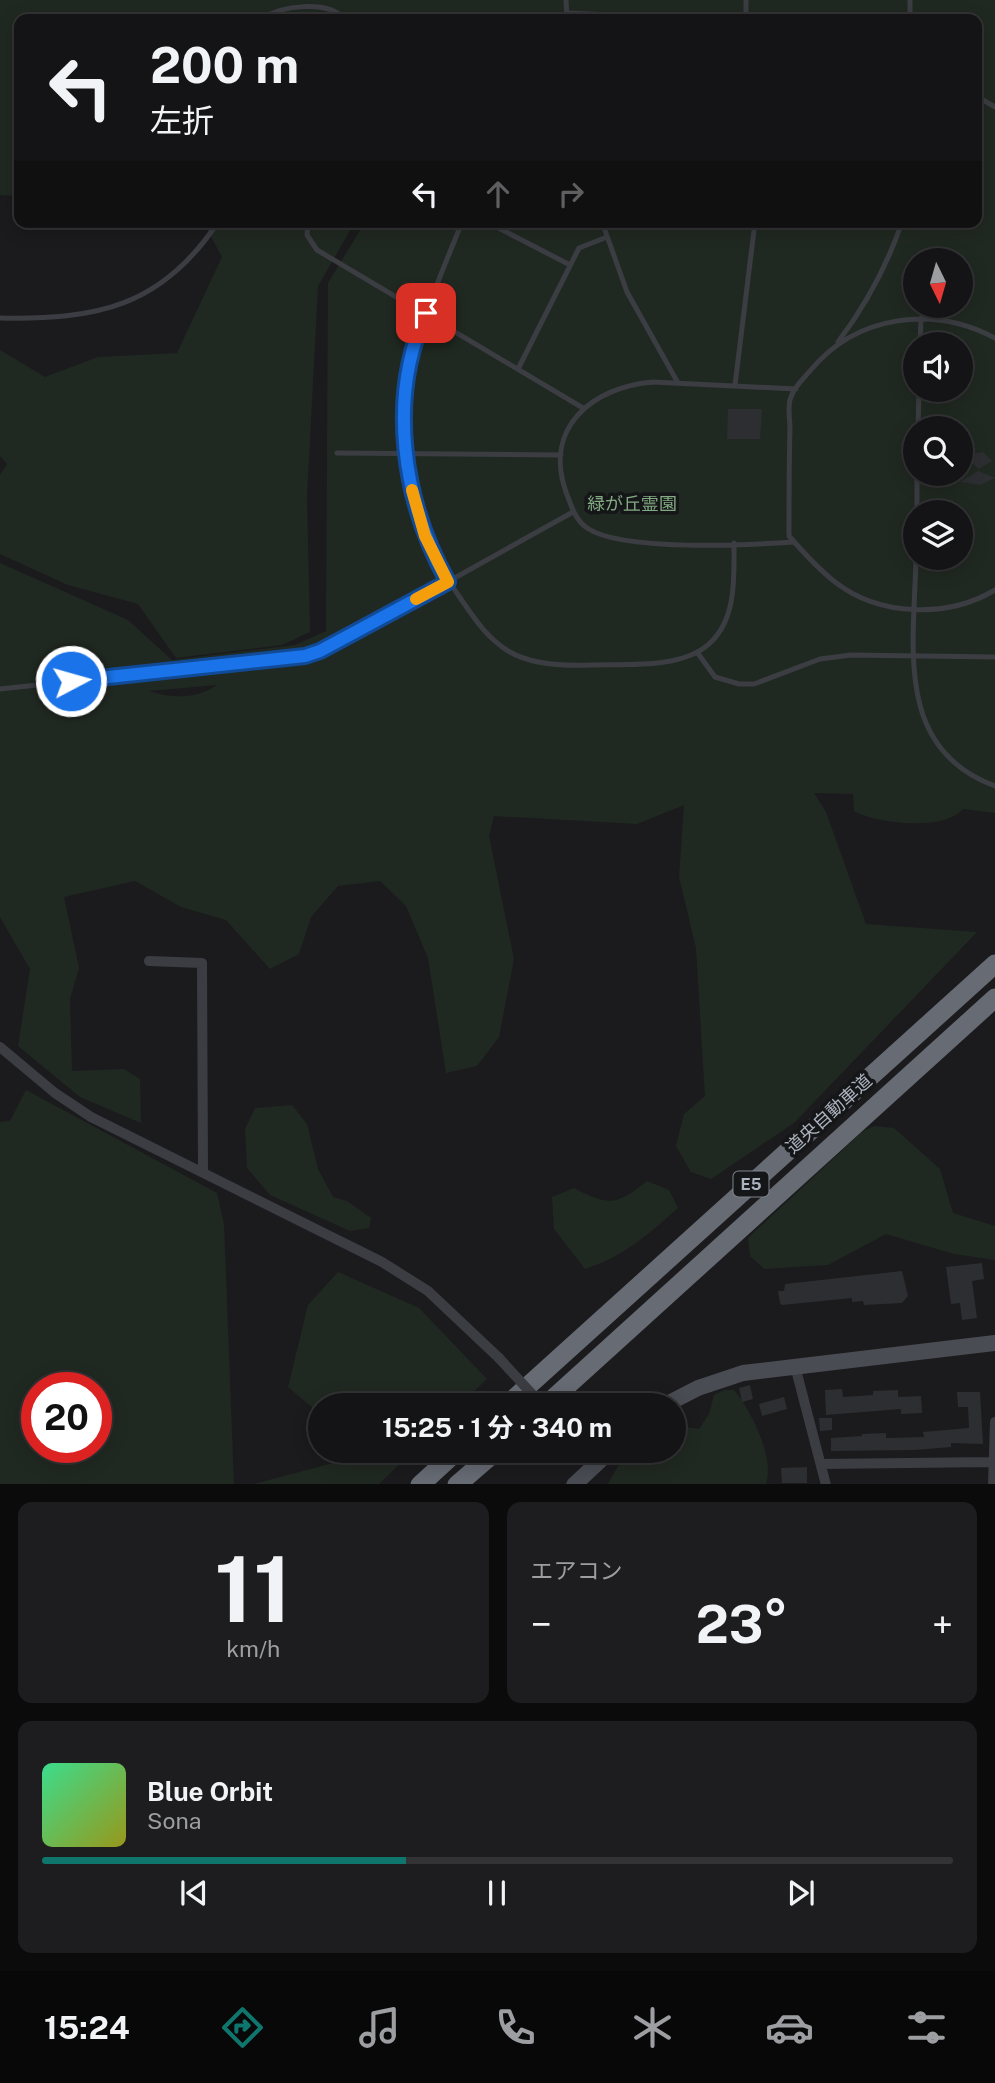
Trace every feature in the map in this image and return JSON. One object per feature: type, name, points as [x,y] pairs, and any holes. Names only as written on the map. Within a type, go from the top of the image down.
[{"type":"highway","name":"道央自動車道","points":[[520,1393],[995,964]]},
{"type":"highway","name":"道央自動車道","points":[[557,1393],[995,998]]},
{"type":"highway","points":[[420,1484],[444,1463]]},
{"type":"highway","points":[[458,1484],[482,1463]]},
{"type":"street","points":[[149,961],[202,963],[203,1171]]},
{"type":"street","points":[[0,1047],[55,1093],[91,1117],[394,1269],[428,1291],[533,1393]]},
{"type":"street","points":[[686,1395],[718,1380],[794,1366],[995,1343]]},
{"type":"street","points":[[794,1366],[826,1484]]},
{"type":"street","points":[[993,1484],[995,1422]]},
{"type":"street","points":[[821,1464],[994,1456]]},
{"type":"street","points":[[575,1484],[592,1463]]},
{"type":"lane","points":[[272,14],[306,2],[328,7],[338,14]]},
{"type":"lane","points":[[0,318],[71,316],[137,299],[169,279],[203,244],[214,228]]},
{"type":"lane","points":[[308,228],[307,234],[317,250],[583,408]]},
{"type":"lane","points":[[460,228],[426,313],[412,357],[406,395],[406,454],[415,510],[448,582],[487,635],[510,653],[561,664],[637,663],[697,652],[711,643],[732,601],[734,543]]},
{"type":"lane","points":[[499,228],[570,265]]},
{"type":"lane","points":[[604,228],[627,292],[678,383]]},
{"type":"lane","points":[[735,385],[754,228]]},
{"type":"lane","points":[[833,348],[880,278],[893,253],[900,228]]},
{"type":"lane","points":[[518,369],[579,248],[607,237]]},
{"type":"lane","points":[[920,332],[921,318]]},
{"type":"lane","points":[[995,338],[976,328],[954,322],[921,318],[878,324],[847,338],[821,358],[790,398],[789,537],[837,584],[870,601],[915,610],[945,609],[981,598],[995,590]]},
{"type":"lane","points":[[794,542],[639,543],[599,535],[586,528],[573,512],[563,483],[561,455],[566,432],[583,408],[604,395],[629,386],[678,383],[796,389]]},
{"type":"lane","points":[[337,453],[561,455]]},
{"type":"lane","points":[[0,689],[305,656],[320,651],[573,512]]},
{"type":"lane","points":[[916,570],[914,655],[917,697],[935,744],[950,762],[995,786]]},
{"type":"lane","points":[[697,652],[715,677],[747,684],[768,680],[789,669],[830,658],[914,655],[995,657]]},
{"type":"green space","name":"緑が丘霊園","points":[[0,0],[995,0],[995,813],[963,809],[954,816],[927,823],[894,822],[854,811],[853,794],[814,793],[826,812],[866,924],[977,932],[794,1123],[711,1179],[691,1172],[676,1146],[684,1114],[705,1096],[696,948],[679,877],[684,805],[637,824],[494,816],[489,836],[514,959],[499,1037],[477,1066],[446,1073],[428,958],[406,906],[380,881],[338,886],[311,917],[299,954],[270,969],[226,920],[181,907],[135,881],[64,897],[79,968],[70,999],[72,1071],[124,1069],[140,1079],[141,1123],[80,1097],[18,1046],[30,969],[0,917],[0,563],[128,620],[172,660],[295,645],[326,631],[328,283],[361,228],[982,228],[982,14],[14,14],[14,196],[0,195]],"holes":[[[217,685],[193,695],[176,696],[149,691]]]},
{"type":"green space","points":[[206,228],[352,228],[318,286],[307,496],[310,632],[282,645],[176,658],[138,604],[68,585],[0,554],[0,475],[7,464],[0,456],[0,350],[45,377],[98,357],[177,353],[222,257]]},
{"type":"green space","points":[[26,1090],[217,1193],[224,1224],[234,1484],[0,1484],[0,1122],[10,1121]]},
{"type":"green space","points":[[292,1105],[307,1124],[318,1169],[333,1197],[347,1201],[371,1218],[369,1228],[350,1231],[270,1195],[247,1168],[245,1129],[255,1108]]},
{"type":"green space","points":[[874,1126],[894,1128],[940,1169],[953,1213],[995,1226],[995,1260],[954,1254],[886,1234],[828,1265],[764,1269],[750,1256],[748,1238],[862,1132]]},
{"type":"green space","points":[[647,1181],[669,1190],[678,1208],[646,1236],[611,1258],[585,1269],[554,1229],[552,1197],[574,1188],[596,1198],[612,1201],[627,1195]]},
{"type":"green space","points":[[338,1272],[419,1308],[487,1379],[472,1393],[308,1393],[308,1404],[288,1387],[308,1305]]},
{"type":"green space","points":[[724,1390],[734,1390],[760,1435],[767,1461],[766,1484],[608,1484],[620,1463],[686,1463],[686,1427],[699,1429],[709,1414],[714,1395]]},
{"type":"green space","points":[[333,1463],[401,1463],[379,1484],[254,1484]]},
{"type":"building","points":[[728,409],[762,409],[760,439],[727,439]]},
{"type":"building","points":[[983,452],[992,461],[979,469],[973,464],[973,453]]},
{"type":"building","points":[[978,471],[995,478],[980,485],[973,484],[973,474]]},
{"type":"building","points":[[982,1263],[984,1279],[972,1281],[977,1318],[962,1320],[960,1303],[951,1304],[946,1267]]},
{"type":"building","points":[[902,1271],[908,1296],[902,1303],[864,1305],[863,1301],[852,1302],[852,1298],[782,1305],[780,1303],[778,1291],[784,1291],[785,1284]]},
{"type":"building","points":[[750,1385],[753,1399],[742,1402],[739,1388]]},
{"type":"building","points":[[842,1389],[843,1397],[873,1395],[873,1391],[898,1390],[898,1397],[921,1396],[922,1413],[901,1414],[901,1409],[826,1415],[825,1390]]},
{"type":"building","points":[[957,1392],[980,1392],[983,1444],[951,1443],[951,1447],[915,1450],[831,1451],[831,1438],[886,1433],[886,1438],[924,1437],[923,1432],[969,1428],[968,1407],[958,1407]]},
{"type":"building","points":[[784,1397],[787,1409],[762,1416],[759,1404]]},
{"type":"building","points":[[819,1418],[832,1418],[832,1430],[820,1431]]},
{"type":"building","points":[[807,1467],[807,1483],[782,1483],[781,1468]]},
{"type":"slow traffic","points":[[412,490],[415,510],[425,536],[448,582],[416,599]]},
{"type":"route","points":[[71,681],[305,656],[320,651],[448,582],[415,510],[405,449],[406,395],[412,357],[426,313]]}]
